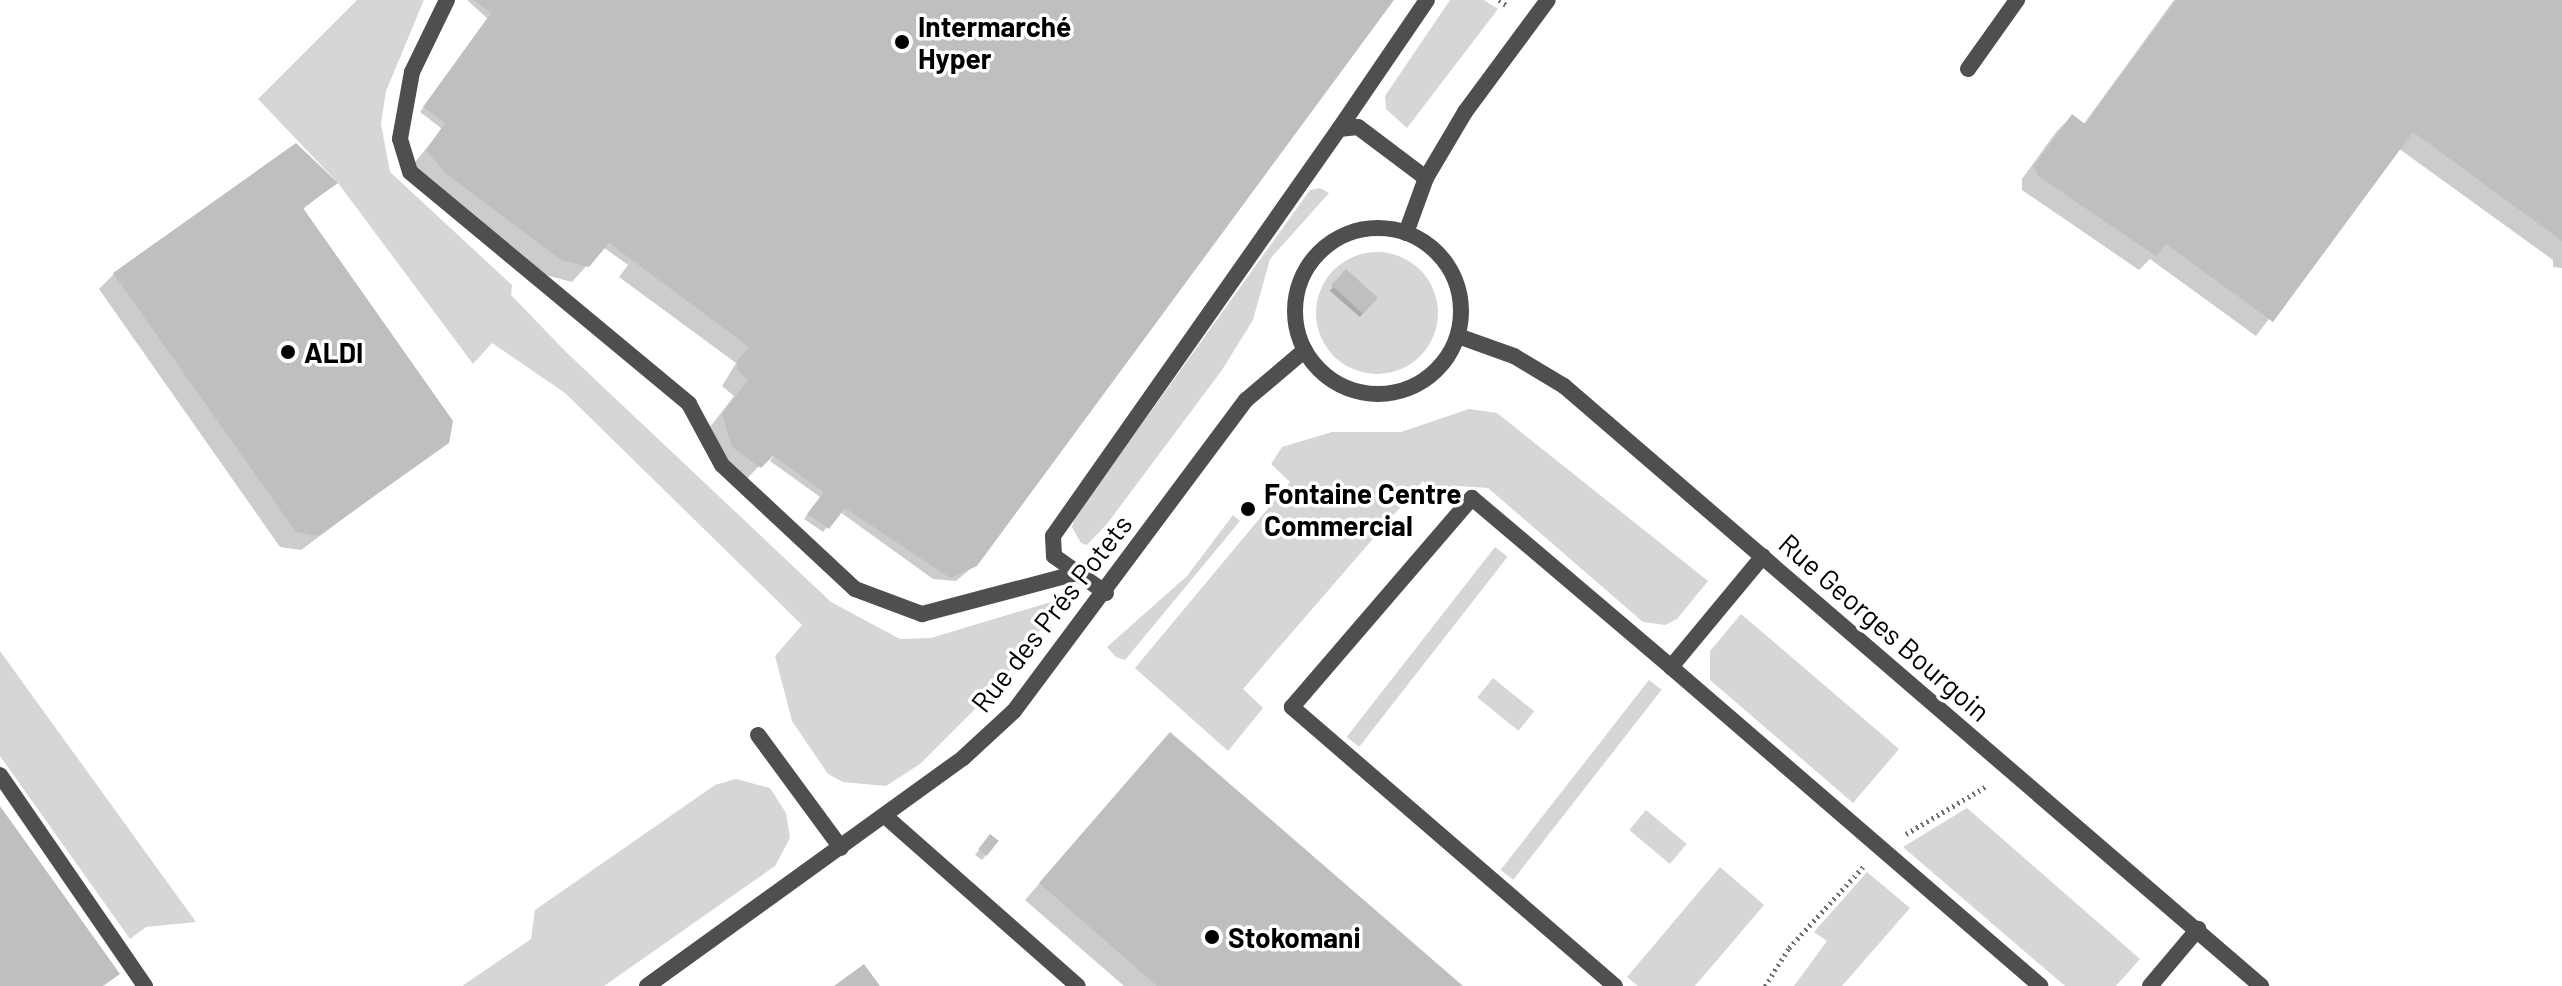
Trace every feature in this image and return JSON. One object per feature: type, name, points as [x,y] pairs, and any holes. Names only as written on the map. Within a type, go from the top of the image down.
[{"type":"street","points":[[447,0],[412,72],[400,139],[410,172],[689,404],[722,465],[855,589],[922,614],[1077,573]]},
{"type":"street","points":[[1106,593],[1077,573],[1051,549],[1065,512],[1339,129],[1427,0]]},
{"type":"street","points":[[1406,233],[1426,178],[1465,112],[1548,0]]},
{"type":"street","points":[[1968,69],[2017,0]]},
{"type":"street","points":[[1339,129],[1358,127],[1426,178]]},
{"type":"street","points":[[1380,228],[1406,233],[1436,251],[1455,279],[1462,313],[1458,336],[1430,376],[1386,394],[1339,384],[1305,350],[1295,312],[1299,286],[1311,262],[1330,243],[1354,231],[1380,228]]},
{"type":"street","name":"Rue Georges Bourgoin","points":[[1458,336],[1514,356],[1564,386],[2261,986]]},
{"type":"street","name":"Rue des Prés Potets","points":[[647,986],[963,758],[1014,711],[1106,593],[1246,400],[1305,350]]},
{"type":"street","points":[[1615,986],[1292,707],[1472,498],[2040,986]]},
{"type":"street","points":[[1671,667],[1763,556]]},
{"type":"street","points":[[758,735],[841,848]]},
{"type":"street","points":[[0,775],[145,986]]},
{"type":"street","points":[[885,816],[1078,986]]},
{"type":"street","points":[[2150,986],[2198,929]]},
{"type":"path","points":[[1499,0],[1506,5]]},
{"type":"shaded area","points":[[357,0],[424,0],[386,91],[381,124],[390,172],[512,285],[511,295],[566,352],[831,602],[900,639],[931,638],[1054,601],[1057,607],[998,686],[920,764],[886,786],[843,782],[828,774],[792,721],[775,656],[802,625],[565,393],[492,343],[473,364],[338,183],[258,99]]},
{"type":"shaded area","points":[[1450,0],[1484,0],[1498,9],[1407,128],[1386,109],[1385,96]]},
{"type":"shaded area","points":[[1320,188],[1329,193],[1270,259],[1253,320],[1222,370],[1107,524],[1087,545],[1081,543],[1072,527],[1075,517],[1310,190]]},
{"type":"shaded area","points":[[1377,252],[1400,257],[1420,270],[1433,290],[1438,313],[1433,336],[1420,356],[1400,369],[1377,374],[1354,369],[1334,356],[1321,336],[1316,313],[1321,290],[1334,270],[1354,257]]},
{"type":"shaded area","points":[[1469,409],[1497,413],[1708,581],[1677,619],[1665,625],[1643,622],[1488,488],[1457,486],[1444,498],[1423,481],[1243,689],[1263,708],[1228,751],[1135,668],[1290,482],[1271,464],[1282,447],[1332,432],[1401,432]]},
{"type":"shaded area","points":[[1233,515],[1240,521],[1125,660],[1116,657],[1107,647],[1187,576]]},
{"type":"shaded area","points":[[1495,547],[1508,557],[1359,747],[1347,737]]},
{"type":"shaded area","points":[[1741,614],[1899,749],[1853,803],[1710,680],[1710,651]]},
{"type":"shaded area","points":[[0,651],[196,922],[146,927],[130,939],[0,756]]},
{"type":"shaded area","points":[[1493,678],[1534,711],[1518,731],[1477,697]]},
{"type":"shaded area","points":[[1649,680],[1662,690],[1513,880],[1501,870]]},
{"type":"shaded area","points":[[736,779],[770,788],[786,813],[790,838],[775,866],[604,986],[462,986],[531,939],[535,910],[715,785]]},
{"type":"shaded area","points":[[1967,808],[2140,959],[2116,986],[2065,986],[1903,847]]},
{"type":"shaded area","points":[[1646,810],[1687,844],[1670,864],[1629,830]]},
{"type":"shaded area","points":[[1720,867],[1764,905],[1695,986],[1638,986],[1627,977]]},
{"type":"shaded area","points":[[1867,872],[1910,908],[1842,986],[1794,986],[1827,941],[1814,932]]},
{"type":"building","points":[[474,0],[1394,0],[977,566],[950,578],[845,508],[829,529],[807,514],[824,492],[773,456],[761,468],[732,447],[722,414],[748,380],[737,370],[738,360],[749,347],[609,243],[589,267],[561,260],[445,173],[426,150],[445,123],[423,107],[491,13]]},
{"type":"building","points":[[2176,0],[2562,0],[2562,241],[2413,132],[2273,322],[2166,244],[2156,256],[2038,176],[2034,166],[2072,114],[2085,124]]},
{"type":"building","points":[[296,143],[338,183],[303,208],[453,421],[449,443],[318,536],[296,532],[113,273]]},
{"type":"building","points":[[1346,269],[1378,298],[1363,314],[1331,285]]},
{"type":"building","points":[[1170,732],[1463,986],[1157,986],[1039,883]]},
{"type":"building","points":[[0,806],[120,974],[103,986],[0,986]]},
{"type":"building","points":[[990,834],[999,841],[987,856],[978,849]]},
{"type":"building","points":[[864,964],[880,986],[834,986]]},
{"type":"place","name":"Intermarché Hyper","points":[[902,42]]},
{"type":"place","name":"ALDI","points":[[288,352]]},
{"type":"place","name":"Fontaine Centre Commercial","points":[[1248,509]]},
{"type":"place","name":"Stokomani","points":[[1212,937]]}]
